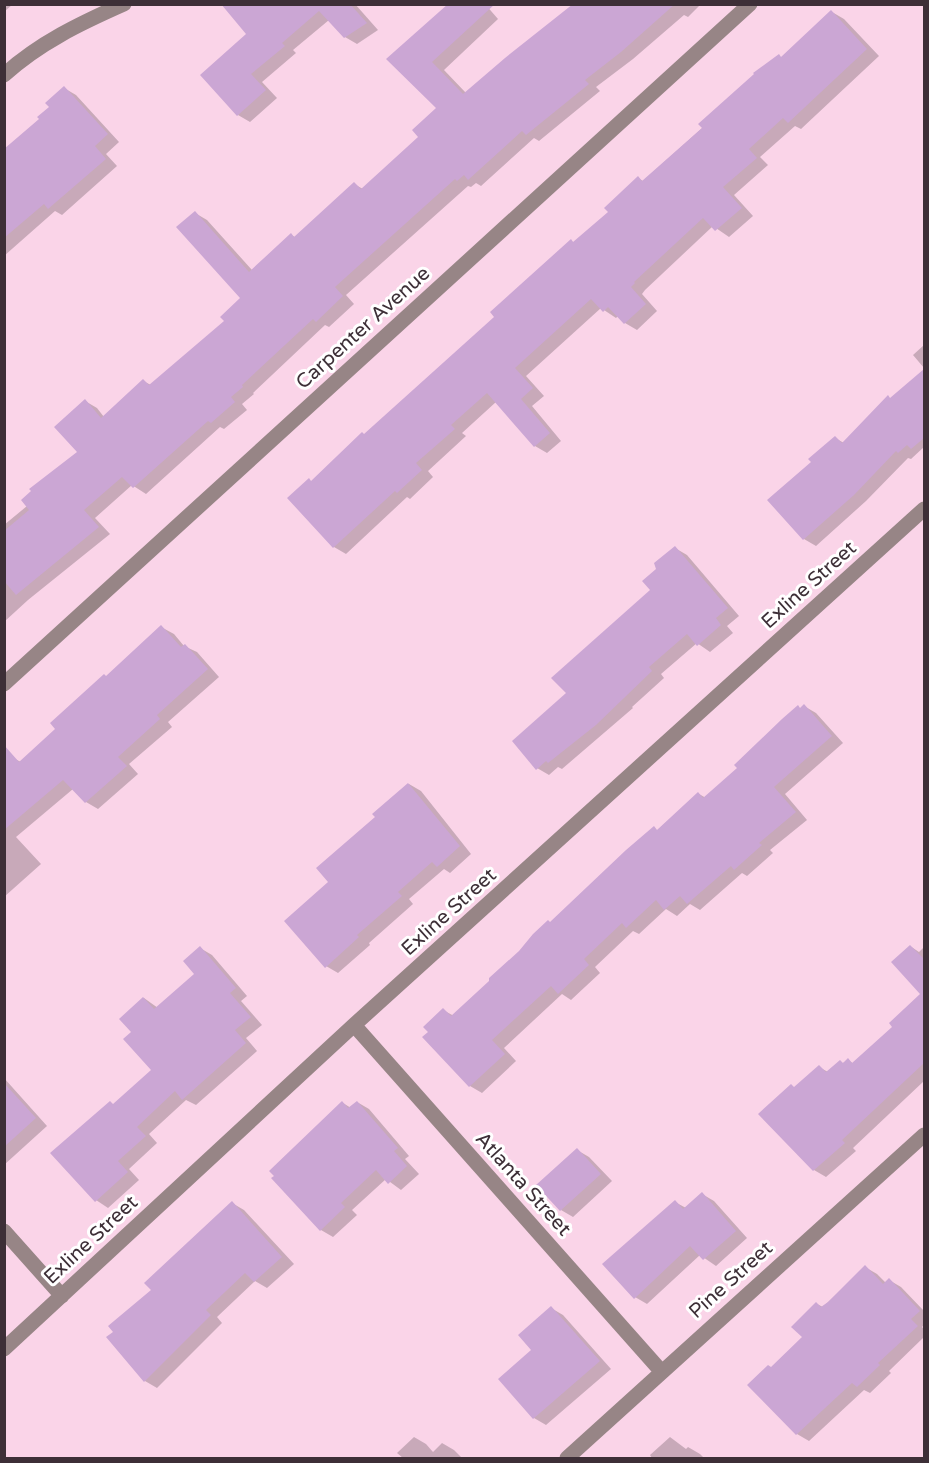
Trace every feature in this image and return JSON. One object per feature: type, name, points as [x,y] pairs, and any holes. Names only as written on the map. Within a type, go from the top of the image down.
[{"type":"street","points":[[4,75],[21,60],[57,36],[124,4]]},
{"type":"street","name":"Carpenter Avenue","points":[[4,684],[750,4]]},
{"type":"street","name":"Exline Street","points":[[4,1349],[354,1025],[924,509]]},
{"type":"street","name":"Atlanta Street","points":[[354,1025],[661,1371]]},
{"type":"street","name":"Pine Street","points":[[567,1458],[924,1135]]},
{"type":"street","points":[[4,1231],[62,1296]]},
{"type":"building","points":[[221,4],[350,4],[367,23],[344,38],[319,11],[282,43],[285,46],[251,74],[266,90],[237,116],[200,75],[246,34]]},
{"type":"building","points":[[448,4],[495,4],[432,62],[463,94],[573,4],[675,4],[621,52],[585,80],[589,84],[526,135],[522,131],[468,180],[464,175],[457,181],[455,179],[335,287],[343,296],[316,322],[313,319],[242,385],[243,387],[231,397],[235,402],[211,423],[208,421],[133,488],[122,477],[84,510],[99,527],[16,595],[4,581],[4,531],[29,510],[21,500],[31,491],[29,489],[77,452],[54,427],[85,399],[101,418],[143,379],[149,385],[224,321],[220,317],[240,298],[176,227],[195,211],[249,272],[291,233],[294,237],[354,182],[361,189],[418,137],[412,130],[436,108],[386,59]]},
{"type":"building","points":[[831,10],[867,49],[788,123],[783,118],[749,149],[757,158],[723,187],[742,208],[715,231],[703,218],[634,282],[631,287],[646,304],[624,324],[608,307],[603,312],[591,299],[515,368],[533,388],[521,399],[550,433],[534,447],[487,393],[451,425],[455,429],[416,463],[422,470],[397,493],[395,491],[333,548],[287,498],[309,478],[311,481],[362,432],[364,434],[494,317],[490,312],[571,239],[573,242],[608,212],[604,208],[638,176],[642,181],[702,128],[698,124],[753,73],[779,54],[781,57]]},
{"type":"building","points":[[64,86],[108,134],[95,146],[106,159],[48,209],[44,204],[4,238],[4,149],[39,119],[37,117],[49,107],[45,103]]},
{"type":"building","points":[[924,369],[924,438],[911,449],[907,445],[898,453],[896,451],[854,495],[803,540],[767,500],[811,462],[808,459],[835,436],[842,443],[888,395],[890,398]]},
{"type":"building","points":[[675,546],[728,608],[716,618],[721,625],[697,646],[687,634],[649,667],[652,671],[596,725],[536,770],[512,741],[566,693],[551,678],[650,590],[642,581],[656,569],[654,563]]},
{"type":"building","points":[[161,625],[181,647],[185,644],[208,669],[157,715],[160,719],[118,757],[127,766],[85,803],[63,780],[4,830],[4,745],[19,762],[55,729],[50,723],[104,674],[106,676]]},
{"type":"building","points":[[804,704],[832,736],[774,787],[796,812],[759,843],[762,845],[734,870],[731,866],[687,904],[680,896],[664,910],[656,900],[626,928],[622,923],[584,959],[589,965],[558,994],[551,986],[492,1040],[505,1054],[469,1087],[422,1037],[428,1032],[423,1027],[443,1008],[451,1016],[519,951],[533,934],[548,920],[550,922],[626,850],[654,826],[657,830],[698,792],[703,798],[737,768],[734,765],[782,719],[798,705],[800,708]]},
{"type":"building","points":[[408,783],[460,846],[437,867],[432,862],[398,892],[402,896],[357,935],[359,937],[325,968],[284,921],[328,882],[316,868],[375,817],[372,814]]},
{"type":"building","points":[[910,945],[924,959],[924,1063],[842,1140],[845,1143],[813,1171],[758,1114],[791,1084],[794,1087],[819,1065],[826,1072],[840,1060],[843,1063],[848,1058],[852,1063],[892,1027],[889,1023],[920,994],[891,962]]},
{"type":"building","points":[[200,946],[236,988],[230,993],[251,1017],[235,1030],[246,1043],[182,1100],[175,1091],[137,1127],[146,1136],[118,1161],[128,1172],[95,1202],[50,1153],[110,1101],[113,1104],[151,1070],[123,1039],[131,1032],[119,1019],[143,997],[154,1009],[194,974],[183,961]]},
{"type":"building","points":[[4,1083],[36,1118],[4,1147]]},
{"type":"building","points":[[342,1101],[348,1108],[357,1101],[398,1148],[394,1151],[407,1166],[388,1184],[376,1170],[341,1203],[345,1207],[320,1231],[271,1178],[274,1176],[269,1171]]},
{"type":"building","points":[[577,1148],[601,1174],[560,1211],[536,1185]]},
{"type":"building","points":[[702,1192],[736,1231],[703,1260],[690,1246],[634,1299],[602,1264],[675,1200],[683,1209]]},
{"type":"building","points":[[232,1201],[282,1257],[254,1282],[245,1273],[206,1310],[211,1315],[144,1382],[106,1337],[113,1332],[108,1326],[151,1290],[144,1283]]},
{"type":"building","points":[[865,1265],[883,1284],[889,1278],[920,1311],[911,1319],[918,1326],[878,1363],[880,1365],[857,1387],[852,1383],[796,1435],[747,1385],[768,1365],[771,1367],[802,1337],[791,1327],[816,1302],[821,1307],[828,1302]]},
{"type":"building","points":[[551,1306],[600,1361],[533,1419],[498,1379],[531,1350],[518,1335]]}]
